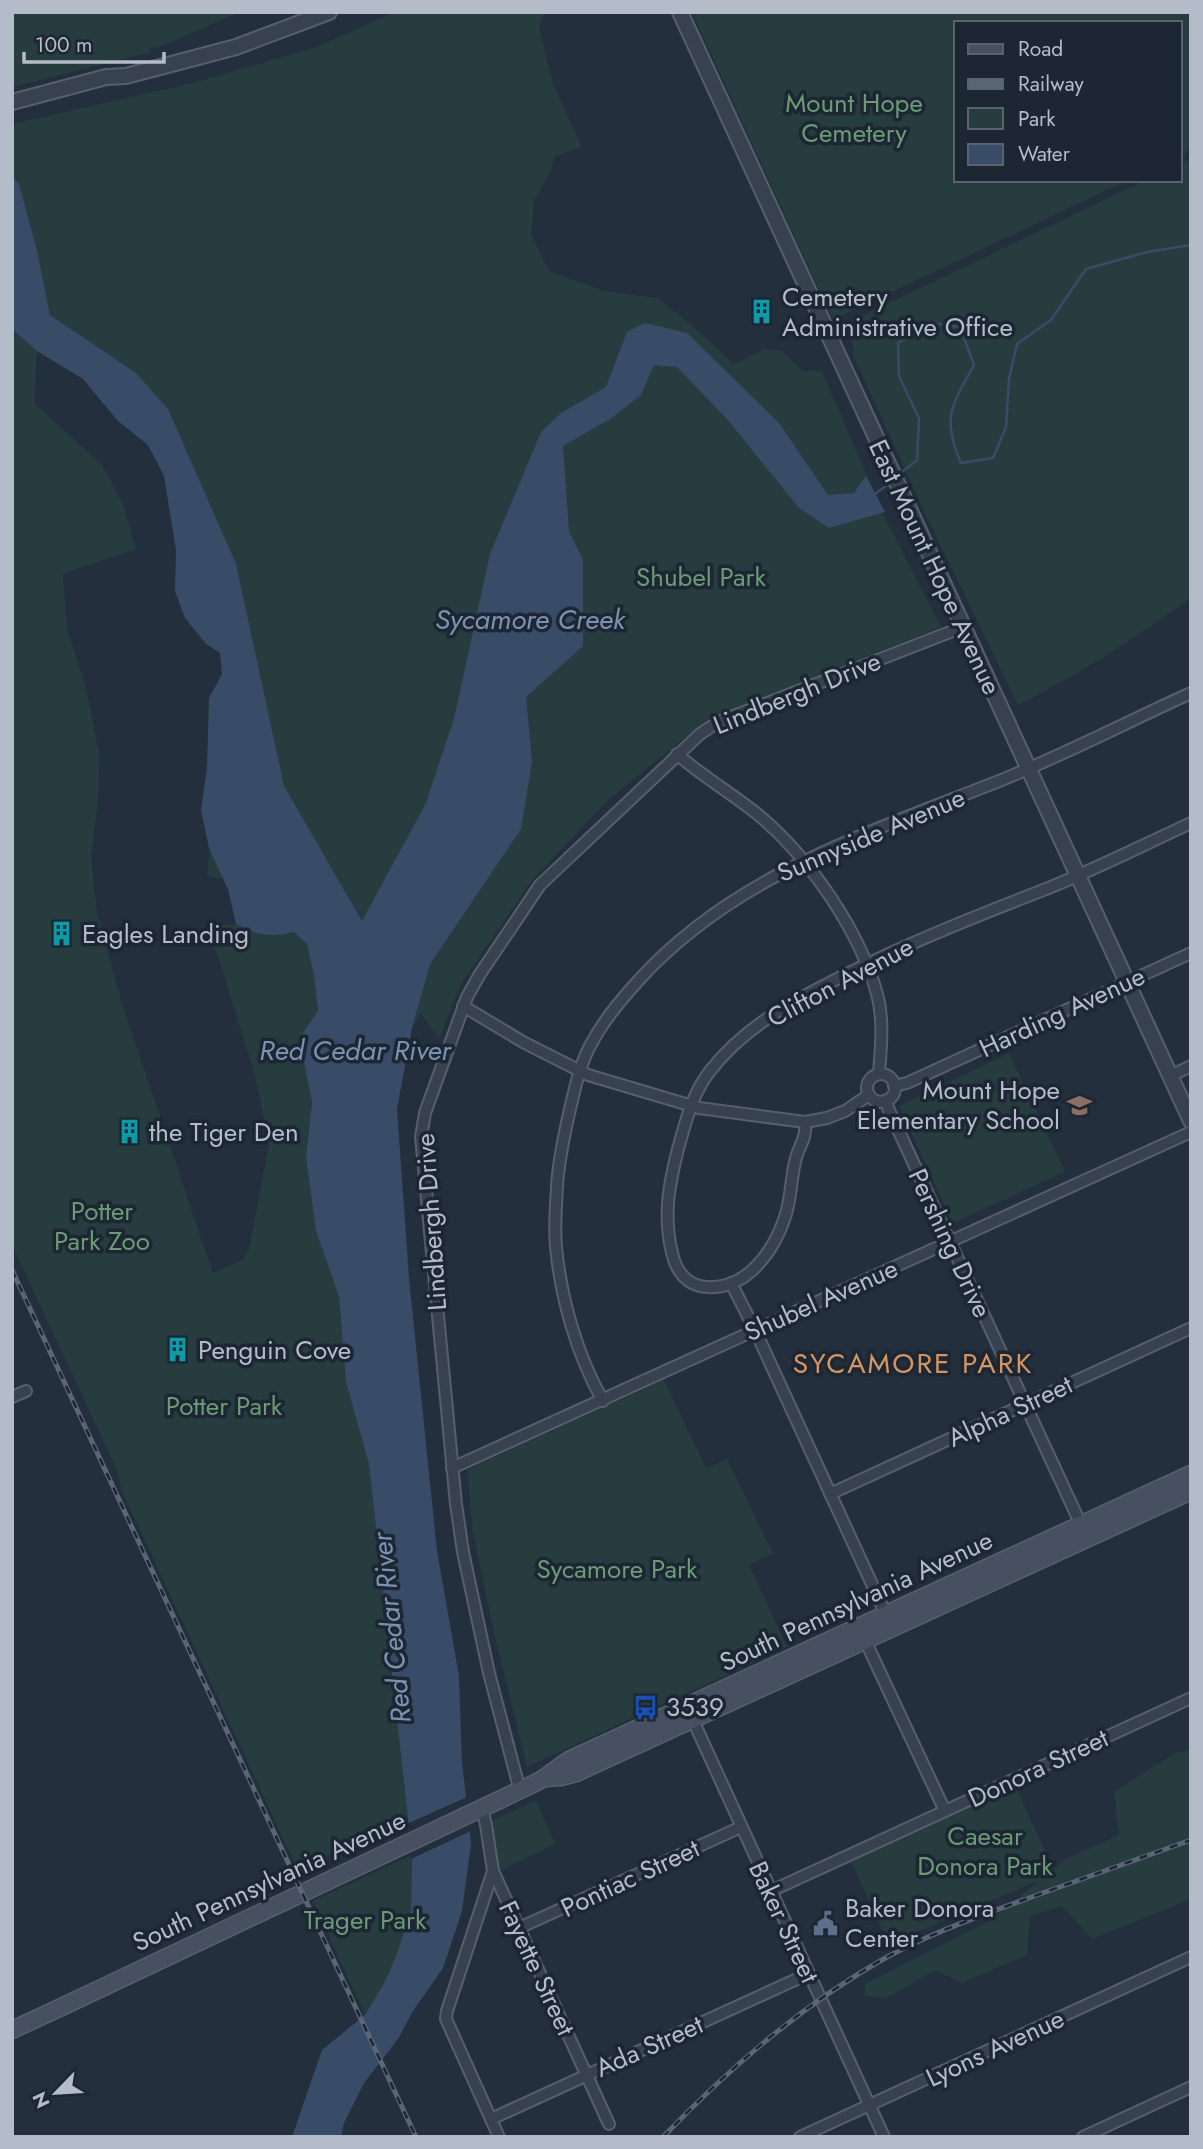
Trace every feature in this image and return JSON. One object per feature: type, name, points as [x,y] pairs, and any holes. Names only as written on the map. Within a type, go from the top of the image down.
[{"type":"main road","name":"South Pennsylvania Avenue","points":[[12,2030],[547,1778],[576,1773],[690,1712],[1083,1531],[1191,1474]]},
{"type":"main road","name":"South Pennsylvania Avenue","points":[[1083,1531],[1191,1490]]},
{"type":"street","points":[[15,101],[236,47],[329,12]]},
{"type":"street","name":"East Mount Hope Avenue","points":[[680,12],[1191,1121]]},
{"type":"street","name":"Lindbergh Drive","points":[[520,1791],[489,1673],[457,1516],[421,1137],[425,1114],[463,1006],[480,974],[540,885],[700,734],[718,722],[963,627]]},
{"type":"street","name":"Sunnyside Avenue","points":[[603,1401],[568,1314],[555,1244],[558,1167],[579,1071],[608,1016],[679,939],[727,905],[803,861],[1027,768],[1191,693]]},
{"type":"street","points":[[677,754],[699,774],[763,819],[803,861],[833,900],[867,964],[878,996],[882,1033],[879,1073]]},
{"type":"street","name":"Clifton Avenue","points":[[731,1283],[714,1288],[701,1287],[691,1283],[677,1268],[667,1213],[668,1186],[690,1106],[709,1073],[729,1049],[756,1026],[806,994],[867,964],[1077,876],[1191,823]]},
{"type":"street","name":"Harding Avenue","points":[[894,1086],[907,1083],[1191,953]]},
{"type":"street","points":[[463,1006],[579,1071],[690,1106],[805,1122],[845,1111],[869,1096]]},
{"type":"street","points":[[1170,1076],[1191,1066]]},
{"type":"street","points":[[879,1073],[891,1078],[894,1086],[893,1094],[886,1100],[879,1101],[869,1096],[867,1091],[868,1082],[879,1073]]},
{"type":"street","name":"Pershing Drive","points":[[886,1100],[1083,1531]]},
{"type":"street","points":[[805,1122],[805,1138],[795,1159],[787,1211],[778,1237],[752,1271],[731,1283],[889,1621]]},
{"type":"street","name":"Shubel Avenue","points":[[452,1468],[1191,1132]]},
{"type":"street","name":"Alpha Street","points":[[830,1494],[1191,1328]]},
{"type":"street","points":[[12,1397],[26,1391]]},
{"type":"street","points":[[862,1633],[945,1811]]},
{"type":"street","name":"Donora Street","points":[[771,1891],[1191,1698]]},
{"type":"street","name":"Baker Street","points":[[690,1712],[884,2137]]},
{"type":"street","name":"Fayette Street","points":[[477,1810],[486,1825],[493,1871],[609,2124]]},
{"type":"street","name":"Pontiac Street","points":[[519,1928],[741,1827]]},
{"type":"street","points":[[493,1871],[446,2018],[499,2137]]},
{"type":"street","name":"Lyons Avenue","points":[[800,2137],[1190,1959]]},
{"type":"street","name":"Ada Street","points":[[491,2119],[808,1974]]},
{"type":"street","points":[[1083,2137],[1106,2132],[1191,2087]]},
{"type":"green space","points":[[12,12],[240,12],[162,46],[149,49],[151,52],[12,87]]},
{"type":"green space","name":"Shubel Park","points":[[394,12],[545,12],[539,28],[553,84],[582,147],[554,157],[552,169],[534,201],[531,234],[549,271],[604,291],[657,298],[734,364],[764,349],[782,351],[802,371],[822,371],[886,520],[941,627],[708,719],[608,800],[532,880],[461,984],[439,1039],[421,1014],[412,1028],[239,881],[207,876],[227,713],[269,721],[131,370],[50,315],[37,250],[19,184],[12,176],[12,124],[193,83],[317,47]]},
{"type":"green space","name":"Mount Hope Cemetery","points":[[692,12],[1191,12],[1191,150],[1182,154],[1182,21],[954,21],[954,182],[1124,182],[833,320]]},
{"type":"green space","points":[[1191,159],[1191,598],[1107,655],[1018,705],[923,509],[852,353],[855,350],[845,329],[854,320],[1142,182],[1182,182],[1182,163]]},
{"type":"green space","points":[[12,329],[37,351],[34,403],[102,465],[124,506],[136,549],[63,574],[67,628],[86,688],[99,752],[98,802],[91,857],[97,913],[122,1004],[213,1273],[242,1260],[249,1250],[269,1144],[256,1079],[220,962],[205,928],[236,924],[248,931],[294,932],[307,944],[314,976],[318,1011],[303,1033],[303,1058],[312,1102],[306,1157],[316,1231],[339,1297],[346,1382],[369,1464],[408,1818],[324,1858],[324,1863],[310,1870],[305,1867],[302,1869],[294,1862],[121,1489],[117,1470],[12,1245]]},
{"type":"green space","points":[[1009,1053],[1065,1172],[953,1223],[899,1106]]},
{"type":"green space","name":"Sycamore Park","points":[[664,1380],[706,1468],[727,1459],[773,1553],[749,1565],[787,1647],[527,1767],[473,1533],[467,1470]]},
{"type":"green space","name":"Caesar Donora Park","points":[[1191,1749],[1191,1899],[1092,1939],[1062,1906],[1030,1916],[1027,1955],[962,1983],[936,1970],[886,1998],[865,1996],[865,1984],[989,1921],[1040,1880],[889,1944],[851,1862],[1015,1785],[1053,1869],[1066,1859],[1119,1835],[1114,1792],[1175,1753]]},
{"type":"green space","points":[[536,1801],[555,1844],[500,1871],[492,1820]]},
{"type":"green space","name":"Trager Park","points":[[412,1855],[411,1911],[385,1981],[365,2015],[313,1901]]},
{"type":"water","name":"Red Cedar River","points":[[12,176],[19,184],[37,250],[50,315],[136,373],[168,409],[236,564],[284,786],[362,921],[426,803],[454,719],[490,554],[541,432],[561,413],[606,387],[627,332],[645,323],[687,333],[779,423],[828,495],[854,493],[866,476],[885,512],[829,528],[799,508],[727,419],[677,367],[654,365],[641,395],[610,419],[563,446],[569,531],[583,560],[583,646],[526,697],[532,761],[521,829],[430,964],[412,1028],[397,1109],[409,1278],[437,1551],[459,1676],[462,1762],[471,1844],[462,1911],[443,1968],[413,2011],[398,2039],[364,2083],[344,2123],[341,2137],[292,2137],[322,2050],[365,2015],[396,1956],[411,1911],[412,1855],[369,1464],[346,1382],[339,1297],[316,1231],[306,1157],[312,1102],[303,1058],[303,1033],[318,1011],[314,976],[307,944],[294,932],[264,934],[236,924],[228,889],[209,848],[201,810],[207,768],[209,698],[222,674],[220,653],[206,644],[185,618],[175,591],[176,550],[164,476],[148,445],[118,421],[83,379],[37,351],[12,329]]},
{"type":"pier","points":[[469,1796],[473,1830],[411,1859],[407,1824]]},
{"type":"waterway","name":"Sycamore Creek","points":[[898,475],[917,460],[919,418],[899,376],[898,343],[930,323],[960,327],[974,365],[955,402],[951,434],[961,463],[993,458],[1006,427],[1009,379],[1017,344],[1051,320],[1086,269],[1147,252],[1191,245]]},
{"type":"waterway","name":"Sycamore Creek","points":[[874,495],[891,482]]},
{"type":"railway","points":[[12,1270],[416,2137]]},
{"type":"railway","points":[[663,2137],[714,2086],[768,2039],[826,1995],[887,1957],[962,1923],[1191,1840]]},
{"type":"place","name":"Cemetery Administrative Office","points":[[762,312]]},
{"type":"place","name":"Eagles Landing","points":[[62,934]]},
{"type":"place","name":"Mount Hope Elementary School","points":[[1080,1105]]},
{"type":"place","name":"the Tiger Den","points":[[129,1132]]},
{"type":"place","name":"Penguin Cove","points":[[178,1350]]},
{"type":"place","name":"3539","points":[[646,1707]]},
{"type":"place","name":"Baker Donora Center","points":[[825,1923]]},
{"type":"district","name":"SYCAMORE PARK","points":[[913,1363]]},
{"type":"park label","name":"Potter Park Zoo","points":[[102,1226]]},
{"type":"park label","name":"Potter Park","points":[[224,1406]]}]
